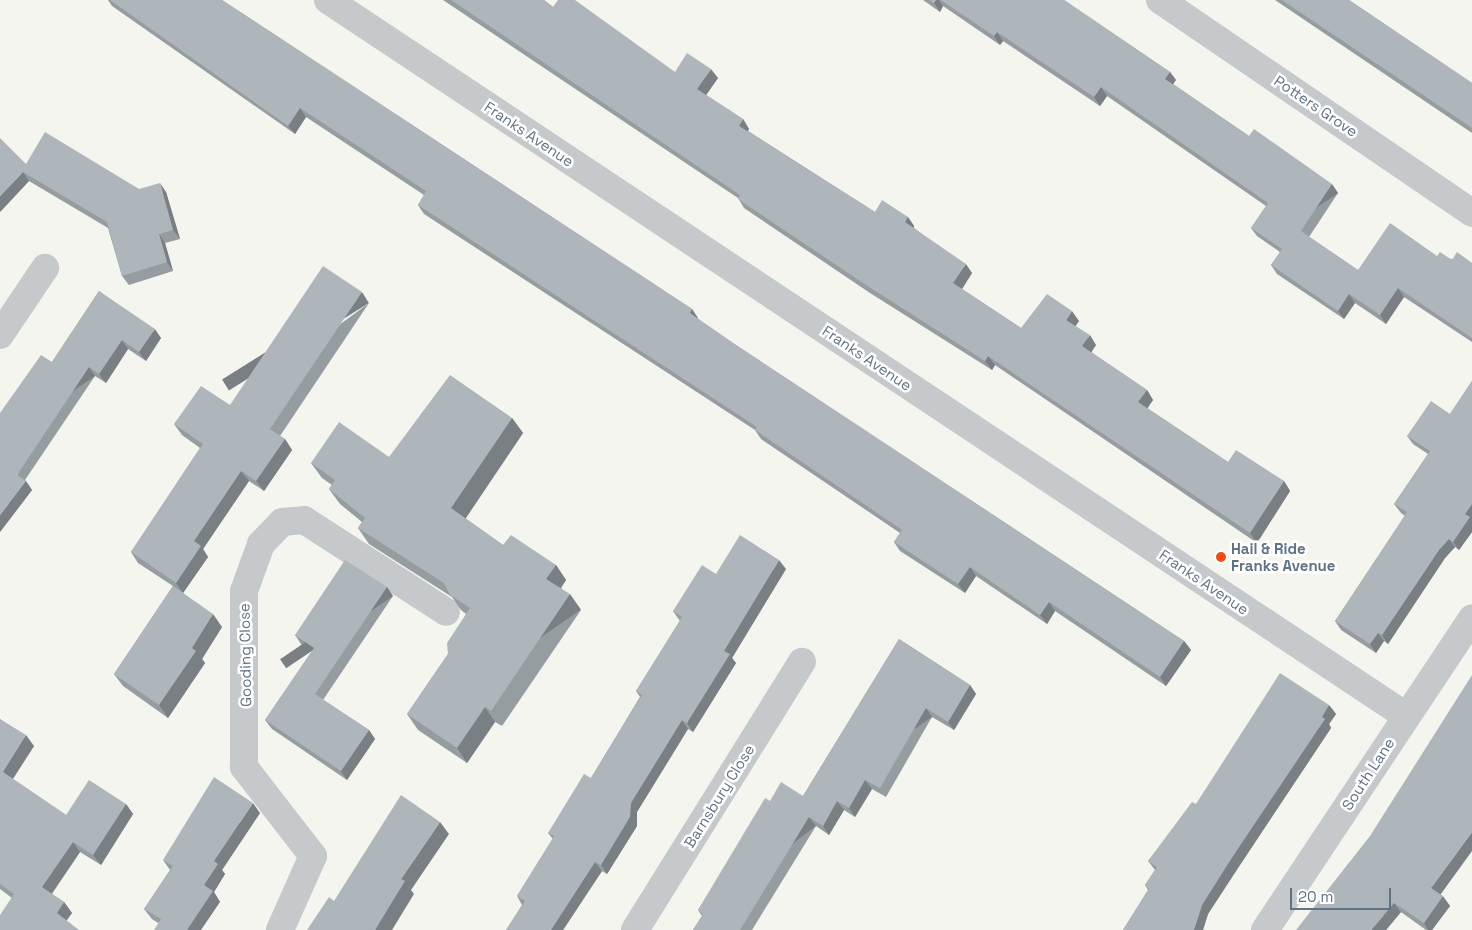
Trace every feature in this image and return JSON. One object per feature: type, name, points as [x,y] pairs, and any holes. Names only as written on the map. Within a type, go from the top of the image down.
[{"type":"street","name":"Franks Avenue","points":[[328,0],[1406,716]]},
{"type":"street","name":"Potters Grove","points":[[1160,0],[1472,213]]},
{"type":"street","points":[[0,335],[45,268]]},
{"type":"street","name":"Gooding Close","points":[[280,930],[313,856],[244,768],[244,591],[262,544],[282,522],[304,520],[446,612]]},
{"type":"street","name":"South Lane","points":[[1265,930],[1472,619]]},
{"type":"street","name":"Barnsbury Close","points":[[635,930],[802,662]]},
{"type":"building","points":[[110,0],[222,0],[692,309],[690,313],[733,343],[1184,641],[1160,677],[1049,602],[1040,615],[970,567],[958,584],[894,542],[902,530],[755,430],[757,427],[418,205],[426,191],[300,108],[288,126]]},
{"type":"building","points":[[451,0],[544,0],[553,7],[558,0],[575,0],[675,72],[687,53],[711,69],[697,89],[743,119],[739,126],[875,212],[882,200],[908,217],[905,222],[966,264],[953,283],[1021,328],[1047,294],[1072,311],[1066,320],[1090,335],[1082,346],[1147,390],[1138,402],[1228,462],[1236,450],[1284,481],[1250,533],[988,356],[985,361],[863,283],[738,199],[740,195]]},
{"type":"building","points":[[941,0],[1064,0],[1170,72],[1165,79],[1249,136],[1254,129],[1332,184],[1301,231],[1358,270],[1390,223],[1437,256],[1440,252],[1452,260],[1457,252],[1472,263],[1472,338],[1398,288],[1380,315],[1349,294],[1338,311],[1271,265],[1282,249],[1251,228],[1268,203],[1101,87],[1094,97],[997,32],[994,36]]},
{"type":"building","points":[[1282,0],[1349,0],[1472,83],[1472,128]]},
{"type":"building","points":[[45,132],[139,189],[160,183],[173,230],[159,234],[167,262],[122,276],[107,222],[23,172],[0,196],[0,138],[26,164]]},
{"type":"building","points":[[323,266],[362,292],[270,429],[285,439],[256,481],[241,471],[194,541],[201,546],[176,583],[131,552],[203,444],[174,424],[201,386],[230,405]]},
{"type":"building","points":[[99,291],[155,329],[139,352],[122,340],[99,374],[89,367],[17,475],[26,481],[0,515],[0,413],[41,355],[52,362]]},
{"type":"building","points":[[450,375],[512,418],[451,508],[503,545],[511,535],[556,565],[546,579],[570,594],[491,711],[485,707],[457,748],[407,714],[448,654],[447,643],[470,608],[450,595],[444,583],[358,528],[365,518],[329,489],[335,480],[311,463],[339,422],[389,457]]},
{"type":"building","points":[[1472,381],[1472,504],[1465,514],[1470,517],[1453,542],[1449,539],[1439,550],[1382,635],[1378,633],[1370,644],[1335,621],[1407,512],[1394,504],[1430,451],[1407,436],[1431,401],[1450,414]]},
{"type":"building","points":[[740,535],[779,560],[724,651],[730,654],[687,723],[682,720],[631,803],[630,817],[601,865],[595,862],[551,930],[506,930],[525,901],[517,896],[554,836],[548,833],[584,774],[591,778],[642,695],[636,691],[682,617],[673,611],[702,565],[716,574]]},
{"type":"building","points":[[345,560],[387,587],[315,694],[369,730],[341,771],[265,720],[314,648],[295,635]]},
{"type":"building","points":[[173,586],[213,614],[192,648],[196,651],[159,705],[114,674]]},
{"type":"building","points":[[899,639],[970,685],[948,722],[926,708],[880,788],[865,780],[849,808],[837,801],[823,826],[809,817],[740,930],[693,930],[703,914],[698,910],[765,798],[770,801],[781,782],[803,796]]},
{"type":"building","points":[[1280,673],[1329,705],[1322,717],[1325,719],[1202,905],[1194,930],[1123,930],[1149,889],[1145,885],[1157,867],[1148,861],[1192,802],[1196,804]]},
{"type":"building","points":[[1472,675],[1472,832],[1431,888],[1443,896],[1424,923],[1394,903],[1371,930],[1296,930],[1370,836]]},
{"type":"building","points":[[0,719],[26,735],[3,772],[66,815],[89,780],[126,804],[93,855],[73,842],[42,887],[64,902],[57,913],[79,930],[0,930],[0,915],[14,894],[0,884]]},
{"type":"building","points":[[214,777],[253,803],[214,861],[218,864],[204,885],[213,891],[187,930],[154,930],[161,919],[144,909],[173,866],[163,860]]},
{"type":"building","points":[[401,795],[440,822],[401,879],[405,881],[375,930],[307,930],[329,897],[334,901]]},
{"type":"place","name":"Hail & Ride Franks Avenue","points":[[1221,557]]}]
